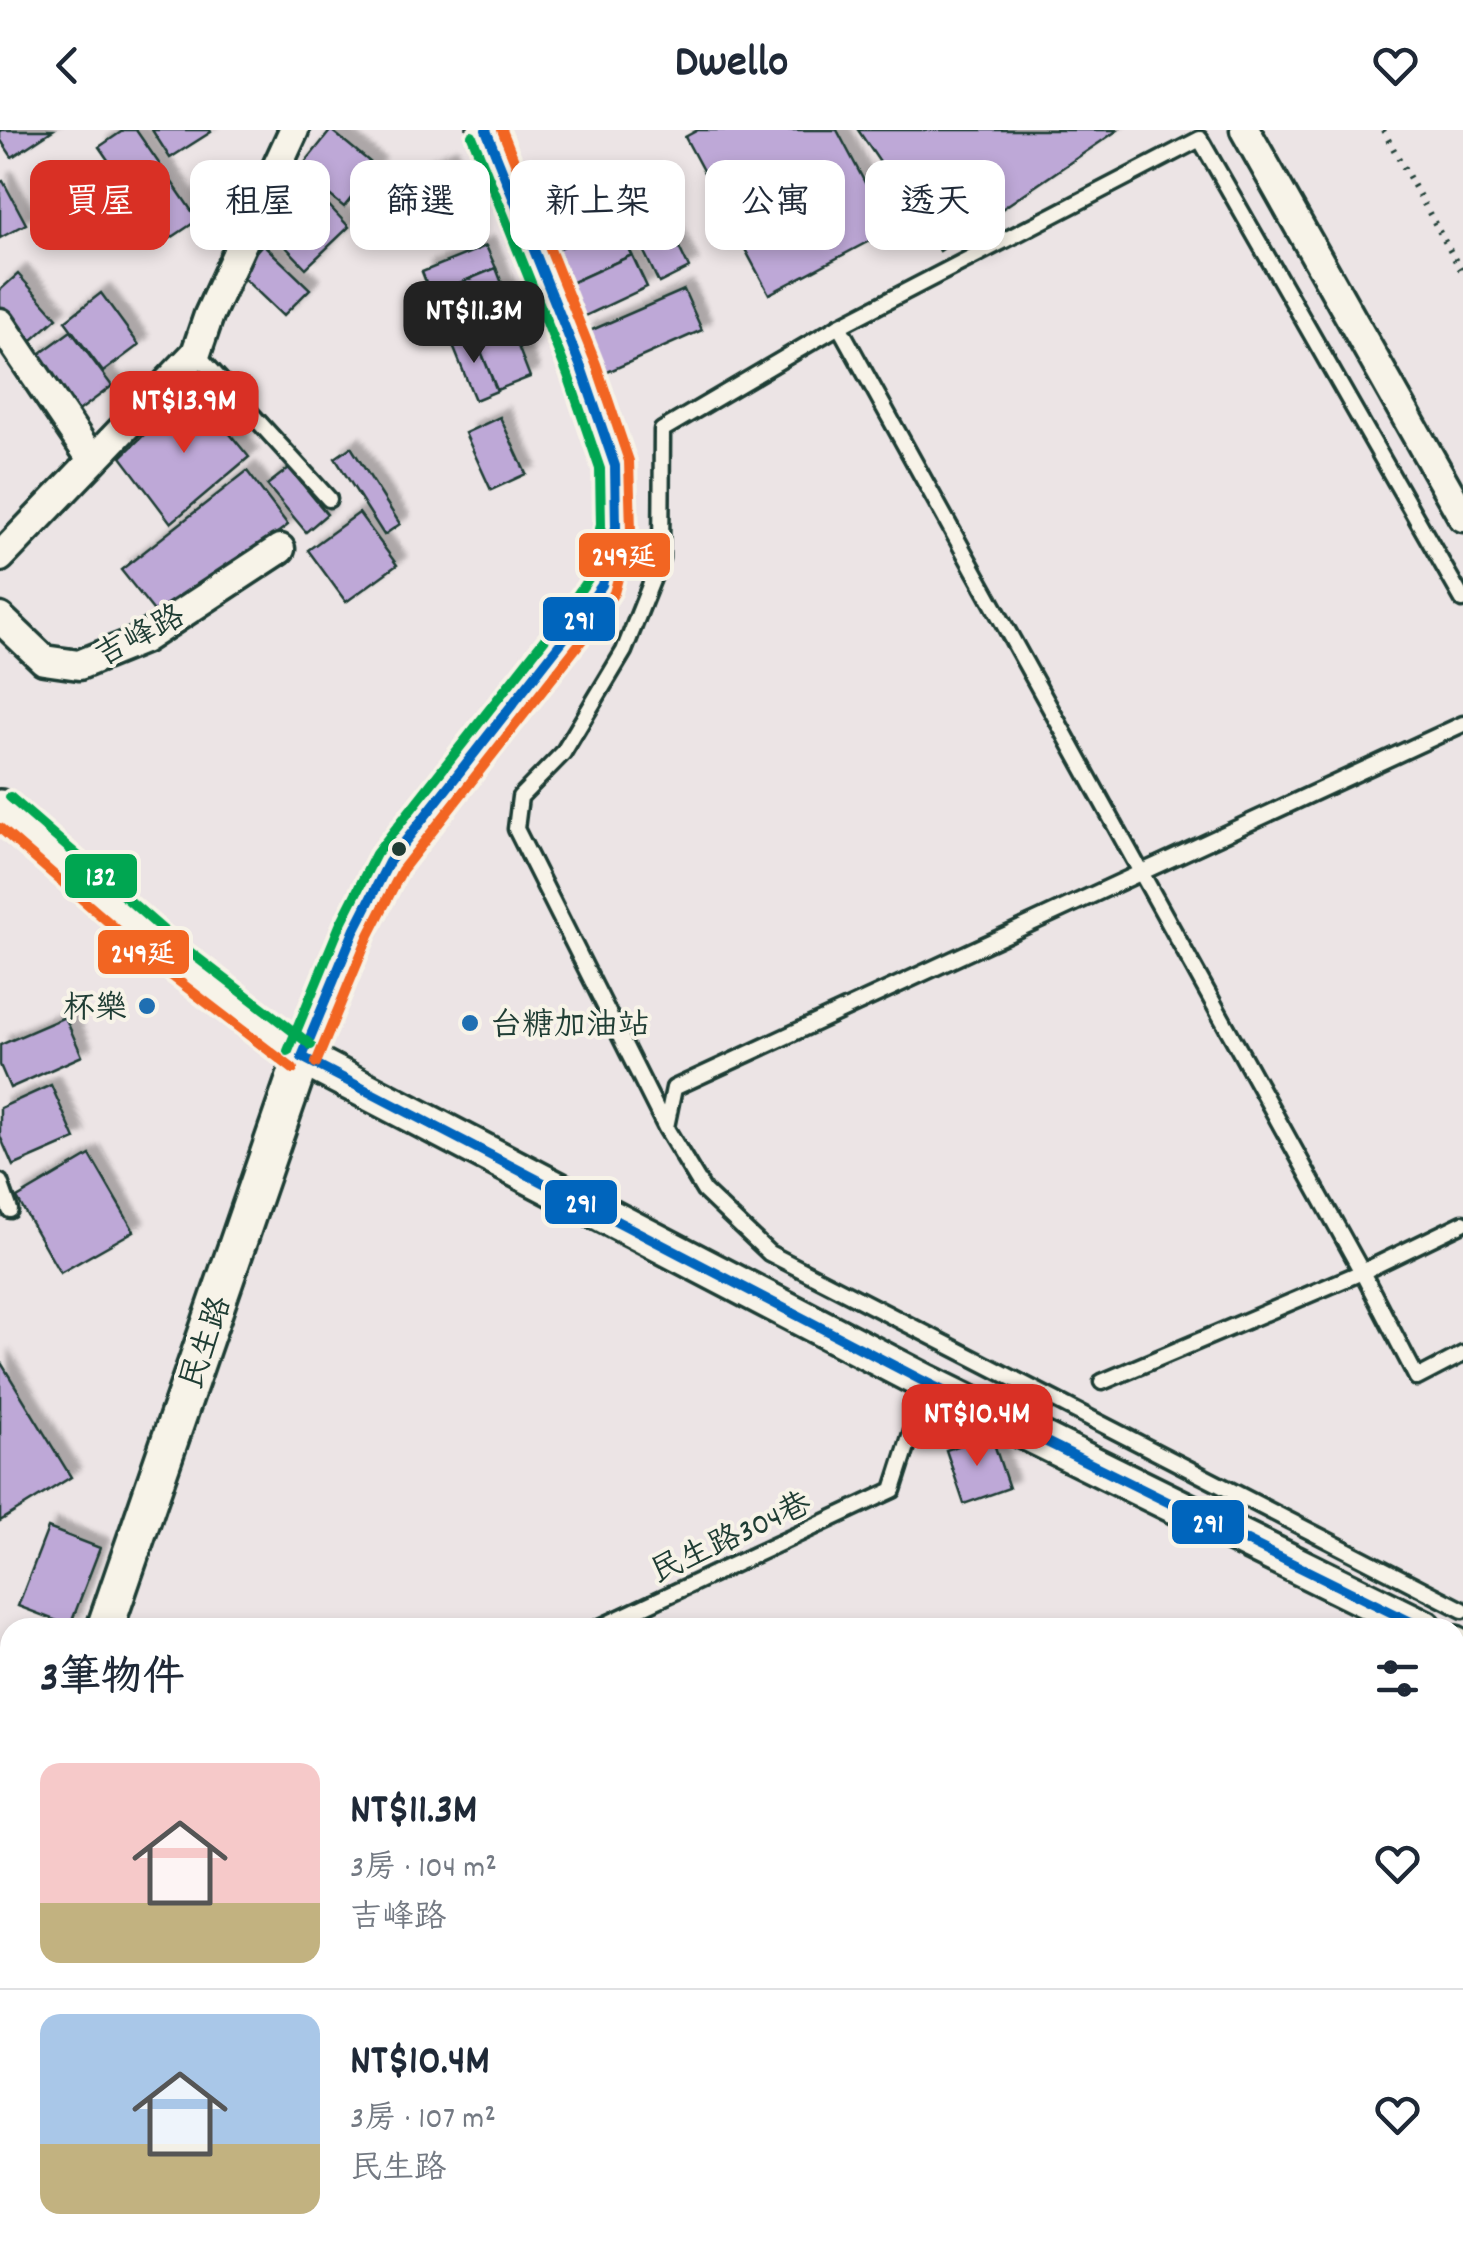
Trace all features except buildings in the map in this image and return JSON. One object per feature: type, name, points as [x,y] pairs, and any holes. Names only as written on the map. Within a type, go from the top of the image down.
[{"type":"street","points":[[0,556],[196,352],[209,315],[294,130]]},
{"type":"street","points":[[302,1057],[354,929],[389,862],[602,585],[616,527],[615,466],[576,353],[486,130]]},
{"type":"street","points":[[1245,130],[1463,516]]},
{"type":"street","points":[[0,323],[91,458]]},
{"type":"street","name":"吉峰路","points":[[0,618],[44,660],[79,666],[142,639],[280,550]]},
{"type":"street","points":[[0,808],[170,955],[302,1057],[927,1383],[1404,1618]]},
{"type":"street","name":"民生路","points":[[108,1618],[302,1057]]},
{"type":"lane","points":[[1463,600],[1200,139],[839,326],[662,430],[660,558],[624,650],[563,753],[520,797],[516,829],[666,1128],[704,1191],[769,1253],[1463,1610]]},
{"type":"lane","points":[[839,326],[1417,1378],[1463,1354]]},
{"type":"lane","points":[[196,352],[329,499]]},
{"type":"lane","points":[[666,1128],[674,1088],[1463,724]]},
{"type":"lane","points":[[0,1182],[10,1210]]},
{"type":"lane","points":[[1102,1382],[1362,1272],[1463,1224]]},
{"type":"lane","name":"民生路304巷","points":[[619,1618],[892,1490],[927,1383]]},
{"type":"path","points":[[1383,130],[1463,274]]},
{"type":"transit line","name":"291","points":[[302,1057],[355,929],[389,862],[602,585],[616,527],[615,466],[582,370],[486,130]]},
{"type":"transit line","name":"249延","points":[[316,1063],[369,935],[402,870],[586,635],[614,593],[631,531],[629,461],[596,364],[502,130]]},
{"type":"transit line","name":"132","points":[[288,1051],[341,923],[376,854],[588,579],[601,525],[600,469],[568,375],[472,136]]},
{"type":"transit line","name":"132","points":[[10,797],[178,943],[311,1045]]},
{"type":"transit line","name":"249延","points":[[0,828],[159,966],[293,1069]]},
{"type":"transit line","name":"291","points":[[302,1057],[927,1383],[1403,1618]]},
{"type":"place","name":"杯樂","points":[[147,1006]]},
{"type":"place","name":"台糖加油站","points":[[470,1023]]}]
